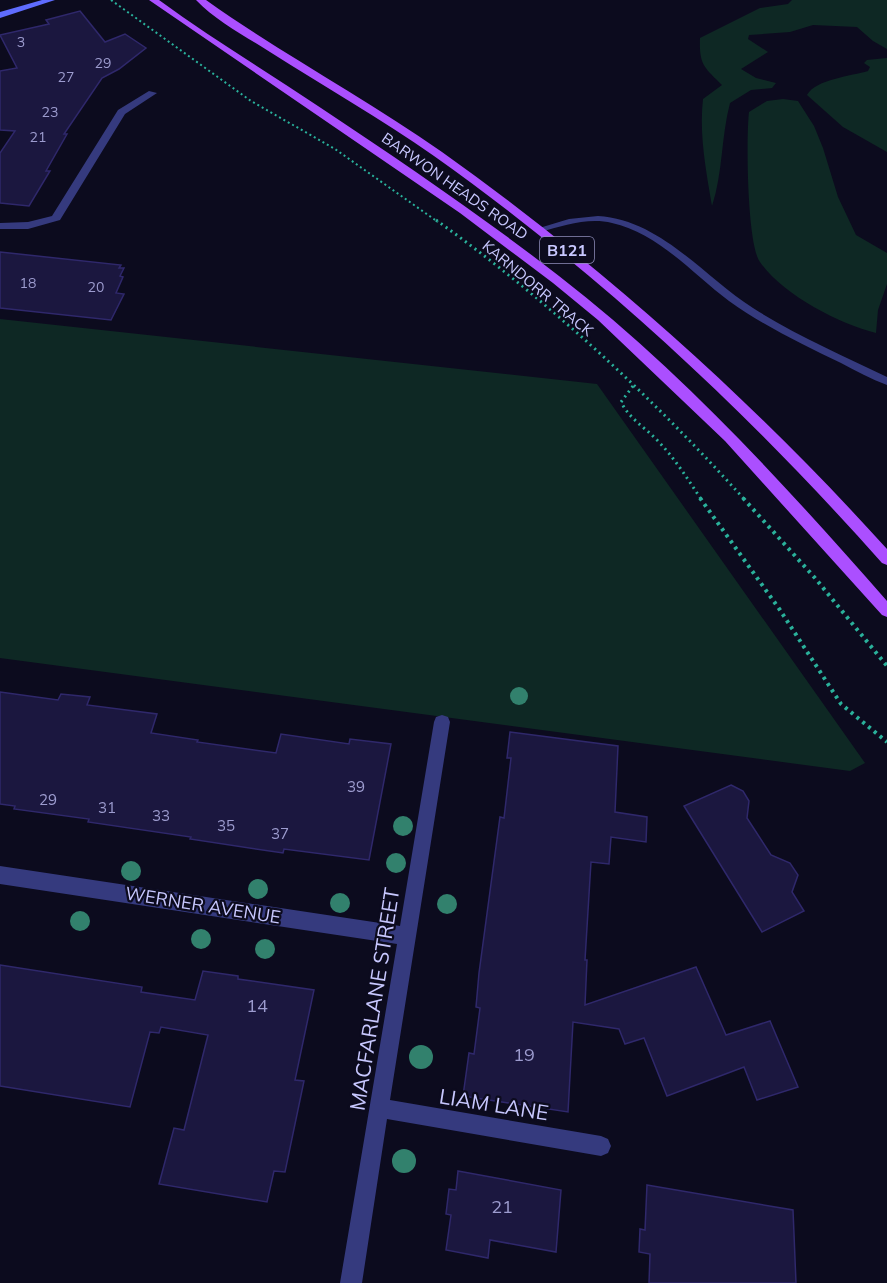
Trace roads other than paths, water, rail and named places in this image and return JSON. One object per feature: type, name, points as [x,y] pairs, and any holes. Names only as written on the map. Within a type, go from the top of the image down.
[{"type":"main road","name":"BARWON HEADS ROAD","points":[[153,0],[419,178],[556,279],[651,361],[714,421],[788,498],[887,611]]},
{"type":"main road","name":"BARWON HEADS ROAD","points":[[200,0],[248,34],[435,152],[540,229],[618,292],[680,348],[786,452],[887,559]]},
{"type":"street","points":[[1,10],[20,0]]},
{"type":"street","points":[[1,10],[26,0]]},
{"type":"street","points":[[1,10],[51,0]]},
{"type":"street","points":[[0,226],[19,228],[38,226],[56,218],[121,112],[152,93]]},
{"type":"street","name":"MACFARLANE STREET","points":[[351,1283],[442,722]]},
{"type":"street","name":"WERNER AVENUE","points":[[0,875],[406,936]]},
{"type":"street","name":"LIAM LANE","points":[[379,1108],[601,1146]]},
{"type":"lane","points":[[540,229],[574,220],[596,218],[609,219],[634,227],[660,242],[725,293],[767,321],[887,381]]}]
